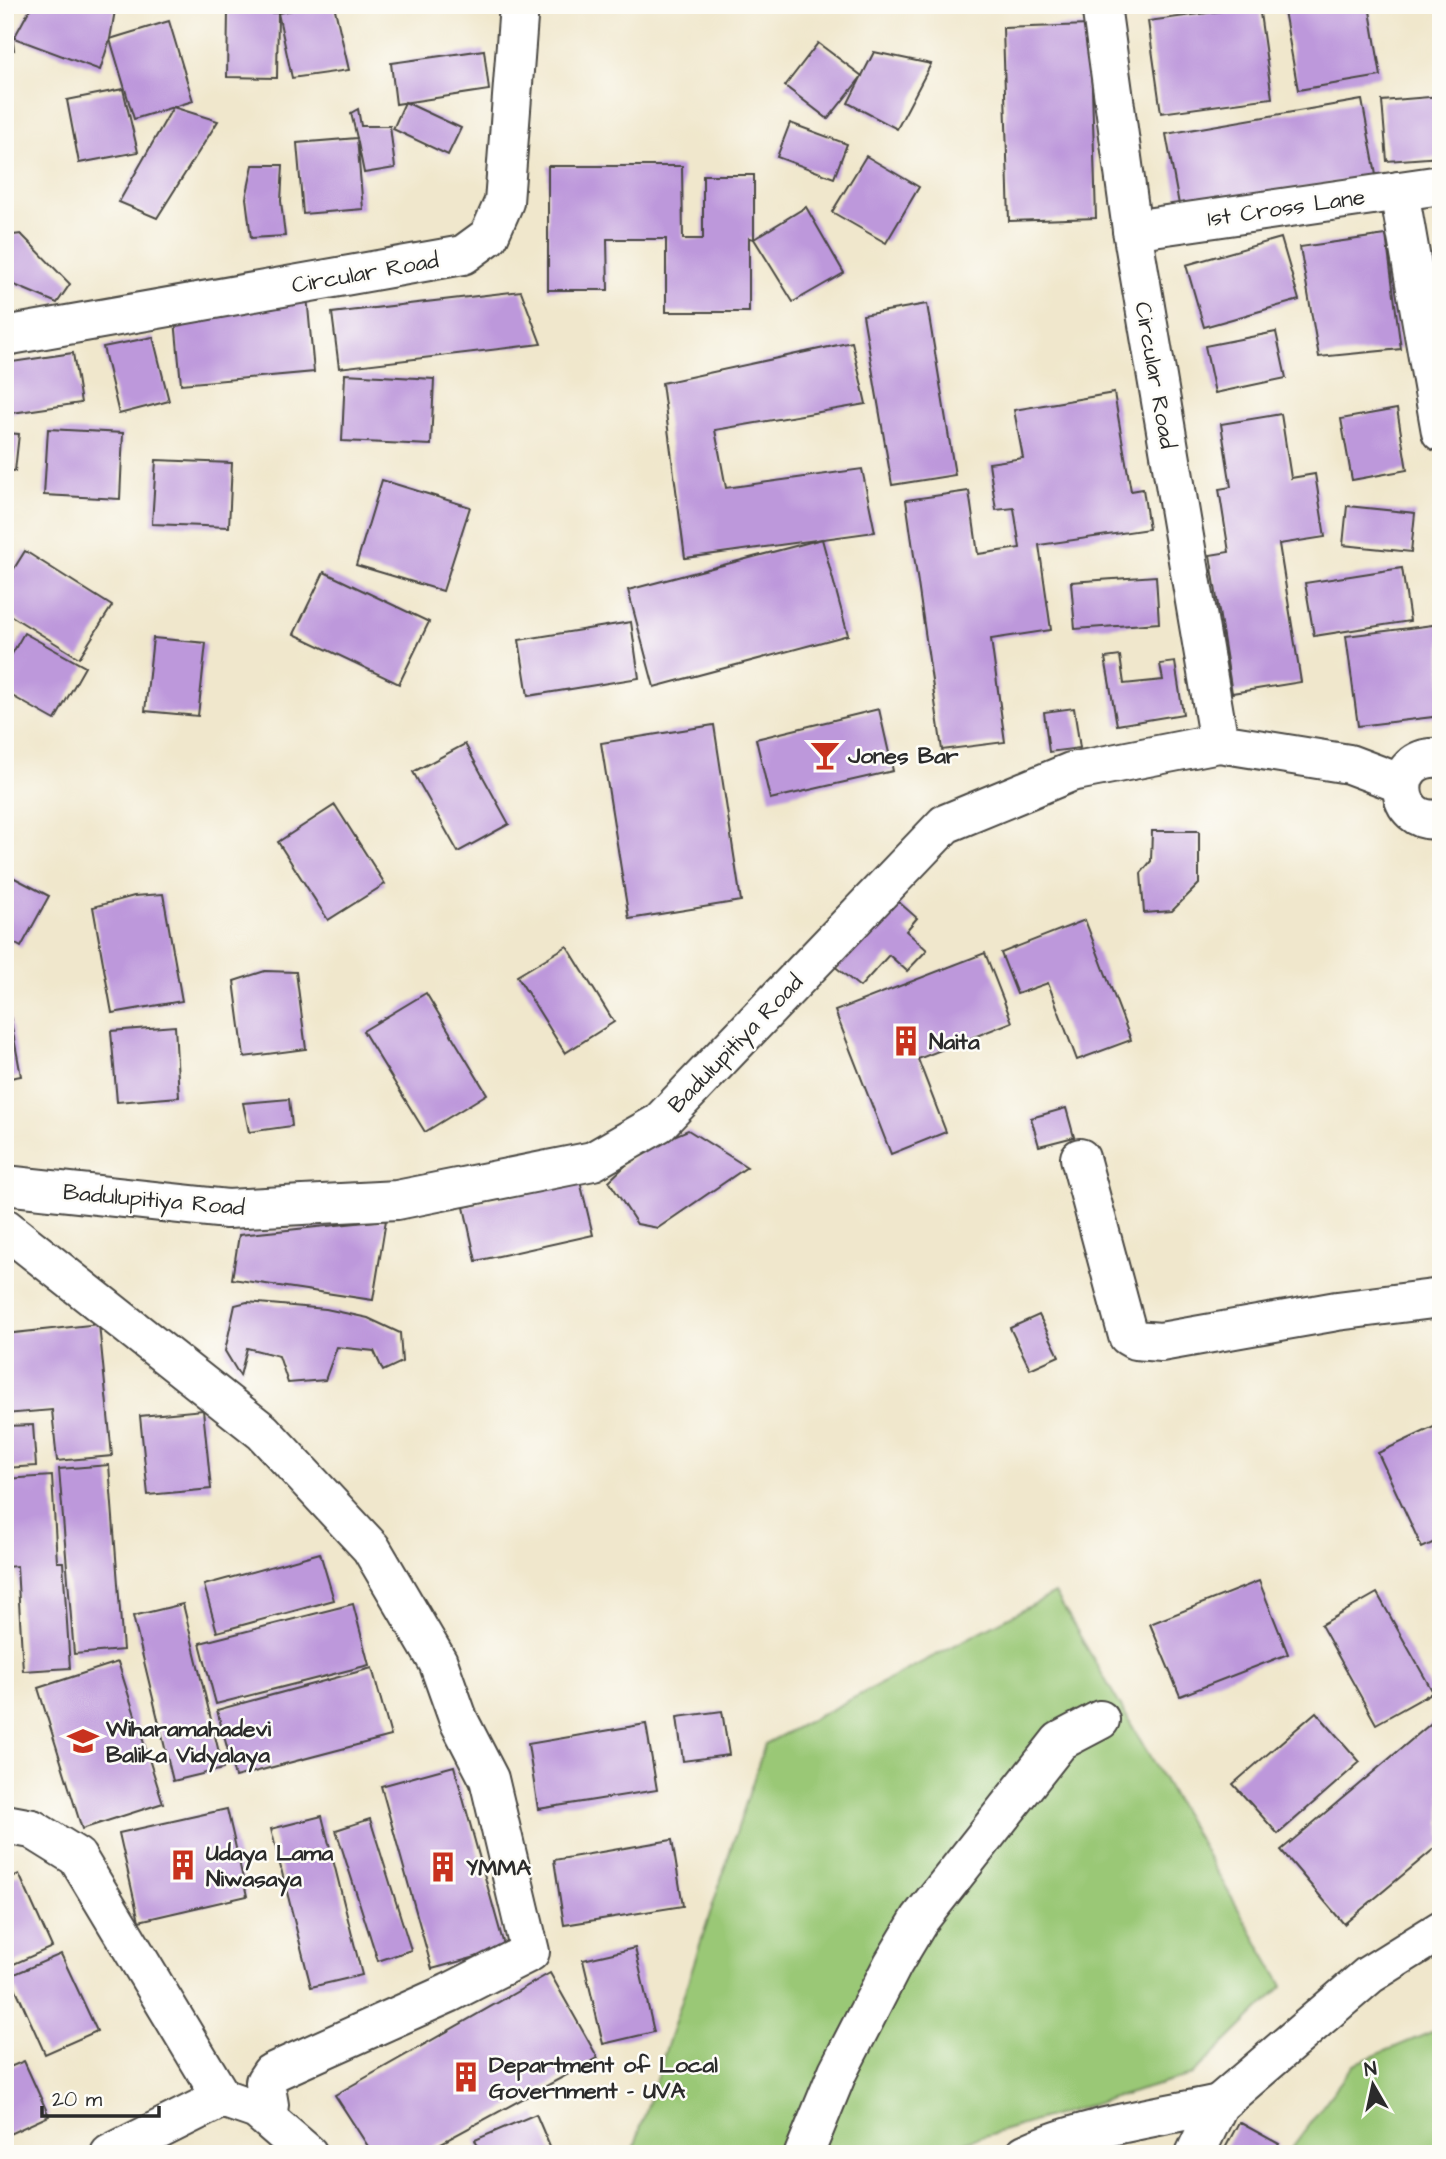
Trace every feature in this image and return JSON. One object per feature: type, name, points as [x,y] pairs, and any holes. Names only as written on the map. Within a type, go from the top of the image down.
[{"type":"street","name":"Circular Road","points":[[5,336],[463,255],[489,236],[504,202],[519,5]]},
{"type":"street","name":"Circular Road","points":[[1101,5],[1132,230],[1219,743]]},
{"type":"street","name":"1st Cross Lane","points":[[1132,230],[1441,185]]},
{"type":"street","points":[[1399,191],[1441,432]]},
{"type":"street","name":"Badulupitiya Road","points":[[5,1185],[227,1209],[397,1200],[593,1161],[659,1123],[944,824],[1071,772],[1219,743],[1349,764],[1402,784]]},
{"type":"street","points":[[1441,758],[1422,759],[1412,765],[1402,784],[1406,805],[1413,813],[1433,821],[1441,820]]},
{"type":"street","points":[[1080,1158],[1128,1336],[1135,1340],[1161,1342],[1337,1311],[1441,1298]]},
{"type":"street","points":[[5,1228],[263,1433],[371,1548],[438,1662],[459,1721],[489,1779],[530,1952],[449,1993],[271,2073],[265,2082],[269,2105],[257,2110]]},
{"type":"street","points":[[804,2154],[838,2071],[893,1964],[920,1919],[1060,1741],[1100,1720]]},
{"type":"street","points":[[5,1824],[32,1829],[77,1857],[222,2098],[257,2110],[308,2154]]},
{"type":"street","points":[[1195,2154],[1219,2104],[1369,1975],[1441,1930]]},
{"type":"street","points":[[110,2154],[222,2098]]},
{"type":"street","points":[[1025,2154],[1038,2147],[1103,2129],[1219,2104]]},
{"type":"green space","points":[[1055,1593],[1283,1986],[1192,2075],[944,2148],[933,2154],[632,2154],[765,1744]]},
{"type":"green space","points":[[1441,2028],[1441,2154],[1287,2154],[1354,2064]]},
{"type":"building","points":[[5,5],[16,5],[11,22],[14,50],[5,48]]},
{"type":"building","points":[[32,5],[116,5],[110,39],[100,70],[14,38]]},
{"type":"building","points":[[316,5],[334,5],[349,70],[292,78],[278,13]]},
{"type":"building","points":[[1283,5],[1369,5],[1381,76],[1298,90]]},
{"type":"building","points":[[1259,6],[1272,98],[1161,113],[1148,21]]},
{"type":"building","points":[[228,11],[278,13],[277,78],[227,77]]},
{"type":"building","points":[[169,21],[193,101],[134,119],[110,39]]},
{"type":"building","points":[[1090,25],[1096,218],[1009,221],[1003,28]]},
{"type":"building","points":[[818,43],[862,76],[828,119],[785,86]]},
{"type":"building","points":[[484,50],[489,90],[396,104],[391,63]]},
{"type":"building","points":[[874,52],[931,64],[897,129],[848,103]]},
{"type":"building","points":[[123,89],[138,152],[79,163],[67,100]]},
{"type":"building","points":[[1441,96],[1441,157],[1387,161],[1382,101]]},
{"type":"building","points":[[1362,100],[1376,175],[1180,210],[1166,134]]},
{"type":"building","points":[[405,102],[461,128],[448,155],[393,129]]},
{"type":"building","points":[[173,107],[218,121],[157,218],[119,202]]},
{"type":"building","points":[[358,109],[361,126],[390,126],[395,168],[364,173],[351,113]]},
{"type":"building","points":[[790,123],[847,144],[834,178],[777,157]]},
{"type":"building","points":[[357,138],[363,209],[303,214],[297,143]]},
{"type":"building","points":[[866,156],[919,187],[886,243],[832,212]]},
{"type":"building","points":[[253,165],[283,165],[281,201],[285,236],[251,238],[246,198]]},
{"type":"building","points":[[548,166],[682,166],[683,239],[703,239],[703,175],[754,175],[754,239],[749,238],[749,312],[666,312],[666,239],[607,239],[608,290],[548,290]]},
{"type":"building","points":[[806,207],[844,273],[793,302],[754,239]]},
{"type":"building","points":[[21,234],[70,284],[57,303],[5,281],[5,236]]},
{"type":"building","points":[[1386,235],[1401,349],[1319,357],[1300,247]]},
{"type":"building","points":[[1281,238],[1299,300],[1204,327],[1186,265]]},
{"type":"building","points":[[521,291],[541,344],[339,368],[332,313]]},
{"type":"building","points":[[307,296],[314,372],[181,384],[174,309]]},
{"type":"building","points":[[927,304],[955,475],[892,485],[863,315]]},
{"type":"building","points":[[1276,332],[1286,378],[1215,393],[1205,346]]},
{"type":"building","points":[[153,337],[169,401],[119,414],[103,347]]},
{"type":"building","points":[[852,342],[866,404],[715,430],[726,488],[862,469],[875,532],[685,558],[662,383]]},
{"type":"building","points":[[73,353],[81,403],[5,414],[5,363]]},
{"type":"building","points":[[345,374],[434,379],[431,445],[342,441]]},
{"type":"building","points":[[1114,393],[1131,491],[1143,489],[1149,529],[1039,545],[1051,630],[991,639],[1005,742],[942,750],[906,500],[969,491],[978,554],[1020,548],[1014,508],[996,510],[989,463],[1023,458],[1014,410]]},
{"type":"building","points":[[1397,409],[1407,470],[1352,480],[1341,419]]},
{"type":"building","points":[[1281,414],[1291,478],[1315,474],[1325,537],[1279,544],[1301,682],[1232,693],[1210,555],[1229,552],[1219,489],[1231,487],[1221,424]]},
{"type":"building","points":[[48,429],[123,433],[120,499],[44,495]]},
{"type":"building","points":[[5,433],[19,434],[15,471],[5,470]]},
{"type":"building","points":[[156,460],[232,463],[229,527],[152,524]]},
{"type":"building","points":[[382,480],[470,507],[443,591],[356,565]]},
{"type":"building","points":[[1347,506],[1415,513],[1411,552],[1343,545]]},
{"type":"building","points":[[822,539],[848,635],[654,687],[628,590]]},
{"type":"building","points":[[25,551],[112,606],[79,658],[5,612],[5,583]]},
{"type":"building","points":[[1402,568],[1410,621],[1314,636],[1305,583]]},
{"type":"building","points":[[324,572],[429,622],[399,684],[294,634]]},
{"type":"building","points":[[1156,576],[1159,623],[1075,629],[1071,582]]},
{"type":"building","points":[[631,622],[639,678],[528,696],[519,640]]},
{"type":"building","points":[[1441,624],[1441,716],[1358,726],[1346,636]]},
{"type":"building","points":[[24,633],[85,667],[55,720],[5,692],[5,666]]},
{"type":"building","points":[[153,638],[206,643],[198,716],[145,711]]},
{"type":"building","points":[[1120,656],[1124,684],[1163,680],[1160,664],[1175,662],[1183,714],[1117,725],[1105,658]]},
{"type":"building","points":[[1074,708],[1080,748],[1049,752],[1044,712]]},
{"type":"building","name":"Jones Bar","points":[[879,709],[893,771],[770,799],[756,739]]},
{"type":"building","points":[[714,725],[741,901],[629,919],[601,743]]},
{"type":"building","points":[[465,744],[509,824],[458,852],[413,772]]},
{"type":"building","points":[[335,805],[385,884],[328,920],[278,842]]},
{"type":"building","points":[[1152,831],[1199,831],[1199,884],[1172,911],[1144,913],[1141,873],[1151,861]]},
{"type":"building","points":[[5,873],[49,896],[21,947],[5,938]]},
{"type":"building","points":[[163,894],[182,1001],[112,1013],[93,907],[134,896]]},
{"type":"building","points":[[893,897],[917,918],[906,931],[927,950],[907,971],[889,955],[860,987],[833,965]]},
{"type":"building","points":[[1085,920],[1131,1040],[1077,1060],[1048,983],[1017,994],[1001,953]]},
{"type":"building","points":[[567,946],[614,1022],[565,1053],[517,976]]},
{"type":"building","name":"Naita","points":[[985,953],[1012,1022],[918,1059],[946,1132],[891,1154],[835,1011]]},
{"type":"building","points":[[265,971],[296,972],[306,1049],[244,1057],[234,981]]},
{"type":"building","points":[[426,993],[487,1094],[425,1132],[363,1031]]},
{"type":"building","points":[[5,1011],[9,1011],[21,1076],[5,1079]]},
{"type":"building","points":[[175,1026],[179,1097],[117,1102],[111,1031]]},
{"type":"building","points":[[289,1099],[292,1126],[249,1132],[243,1103]]},
{"type":"building","points":[[1066,1108],[1074,1137],[1039,1146],[1031,1118]]},
{"type":"building","points":[[688,1130],[747,1167],[658,1228],[637,1224],[609,1181],[643,1149]]},
{"type":"building","points":[[580,1181],[593,1235],[476,1261],[464,1207]]},
{"type":"building","points":[[386,1220],[373,1300],[232,1279],[239,1235]]},
{"type":"building","points":[[247,1302],[326,1309],[368,1318],[400,1333],[402,1362],[383,1371],[374,1351],[337,1347],[325,1380],[288,1383],[279,1356],[247,1348],[240,1376],[225,1351],[235,1305]]},
{"type":"building","points":[[1039,1315],[1059,1356],[1030,1369],[1010,1328]]},
{"type":"building","points":[[99,1324],[112,1456],[57,1461],[52,1410],[5,1414],[5,1334]]},
{"type":"building","points":[[203,1410],[211,1489],[148,1495],[140,1416]]},
{"type":"building","points":[[1440,1424],[1441,1539],[1422,1548],[1378,1453]]},
{"type":"building","points":[[33,1425],[36,1466],[5,1468],[5,1426]]},
{"type":"building","points":[[109,1465],[123,1650],[74,1654],[59,1469]]},
{"type":"building","points":[[52,1476],[57,1562],[63,1562],[70,1668],[23,1671],[17,1566],[5,1567],[5,1479]]},
{"type":"building","points":[[320,1553],[334,1600],[217,1632],[204,1585]]},
{"type":"building","points":[[1259,1581],[1288,1654],[1180,1696],[1150,1624]]},
{"type":"building","points":[[1377,1593],[1433,1692],[1376,1724],[1321,1625]]},
{"type":"building","points":[[183,1604],[223,1769],[173,1781],[133,1616]]},
{"type":"building","points":[[353,1604],[369,1665],[216,1704],[200,1643]]},
{"type":"building","points":[[118,1662],[163,1803],[82,1829],[38,1688]]},
{"type":"building","points":[[372,1668],[391,1736],[235,1777],[217,1710]]},
{"type":"building","points":[[722,1711],[729,1755],[683,1761],[677,1717]]},
{"type":"building","points":[[1316,1712],[1360,1762],[1278,1834],[1233,1784]]},
{"type":"building","points":[[1441,1715],[1441,1843],[1344,1924],[1281,1850]]},
{"type":"building","points":[[646,1724],[657,1790],[538,1809],[528,1744]]},
{"type":"building","name":"YMMA","points":[[454,1766],[505,1949],[432,1969],[381,1786]]},
{"type":"building","name":"Udaya Lama Niwasaya","points":[[227,1809],[247,1896],[139,1921],[119,1833]]},
{"type":"building","points":[[322,1816],[362,1975],[311,1987],[271,1829]]},
{"type":"building","points":[[370,1819],[411,1950],[378,1961],[336,1830]]},
{"type":"building","points":[[672,1840],[683,1906],[564,1925],[554,1860]]},
{"type":"building","points":[[19,1874],[52,1947],[5,1968],[5,1880]]},
{"type":"building","points":[[635,1948],[654,2032],[603,2044],[583,1960]]},
{"type":"building","points":[[61,1954],[97,2031],[45,2054],[10,1976]]},
{"type":"building","name":"Department of Local Government - UVA","points":[[550,1973],[598,2058],[421,2154],[373,2154],[335,2095]]},
{"type":"building","points":[[24,2061],[49,2116],[5,2136],[5,2069]]},
{"type":"building","points":[[536,2114],[553,2154],[481,2154],[475,2140]]},
{"type":"building","points":[[1239,2122],[1279,2144],[1273,2154],[1222,2154]]},
{"type":"place","name":"Jones Bar","points":[[825,755]]},
{"type":"place","name":"Naita","points":[[906,1041]]},
{"type":"place","name":"Wiharamahadevi Balika Vidyalaya","points":[[83,1741]]},
{"type":"place","name":"Udaya Lama Niwasaya","points":[[183,1865]]},
{"type":"place","name":"YMMA","points":[[443,1867]]},
{"type":"place","name":"Department of Local Government - UVA","points":[[466,2077]]}]
